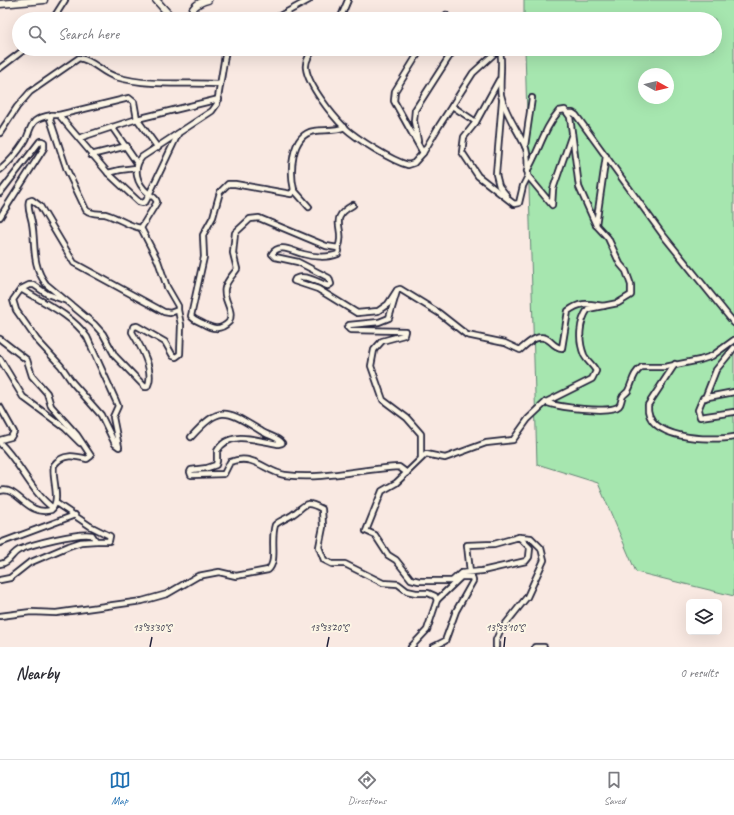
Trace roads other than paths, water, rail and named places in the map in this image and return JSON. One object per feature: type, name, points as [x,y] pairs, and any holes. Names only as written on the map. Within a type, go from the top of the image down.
[{"type":"main road","points":[[0,4],[44,0]]},
{"type":"main road","points":[[156,0],[167,12]]},
{"type":"main road","points":[[192,12],[197,3],[208,0]]},
{"type":"street","points":[[57,12],[65,0]]},
{"type":"street","points":[[287,12],[309,0]]},
{"type":"street","points":[[343,12],[348,0]]},
{"type":"street","points":[[0,68],[16,56]]},
{"type":"street","points":[[140,228],[157,202],[139,182],[136,168],[137,163],[142,157],[158,148],[212,111],[219,99],[225,56]]},
{"type":"street","points":[[310,56],[306,67],[310,80],[324,102],[344,127],[401,164],[412,164],[423,153],[473,73],[492,56]]},
{"type":"street","points":[[417,56],[398,85],[394,96],[395,104],[423,153]]},
{"type":"street","points":[[419,146],[414,121],[415,110],[450,56]]},
{"type":"street","points":[[502,56],[500,80],[502,99],[496,174],[499,186],[507,197],[514,204],[519,203],[522,186],[536,157],[550,121],[559,111],[565,110],[568,113],[573,112],[663,235],[734,324]]},
{"type":"street","points":[[0,132],[17,107],[30,92],[79,58],[86,59],[105,73],[124,79],[161,85],[220,84]]},
{"type":"street","points":[[500,80],[476,122],[464,137],[462,152],[464,157],[484,182],[507,197]]},
{"type":"street","points":[[0,170],[8,164],[26,140],[31,126],[39,118],[52,115],[59,116],[129,98],[134,102],[137,119],[158,148]]},
{"type":"street","points":[[532,98],[525,146],[528,174],[552,205],[554,189],[572,134]]},
{"type":"street","points":[[78,138],[137,119],[219,99]]},
{"type":"street","points":[[502,99],[510,122],[525,146]]},
{"type":"street","points":[[452,106],[476,122]]},
{"type":"street","points":[[433,647],[445,641],[456,611],[473,581],[472,577],[461,577],[453,583],[419,581],[411,579],[396,560],[388,556],[375,534],[366,531],[382,491],[396,484],[426,454],[445,458],[486,443],[513,440],[528,419],[546,402],[588,382],[595,375],[596,371],[585,356],[580,334],[582,317],[588,309],[618,303],[631,295],[632,291],[626,271],[620,264],[608,238],[596,225],[579,187],[568,113]]},
{"type":"street","points":[[52,115],[50,122],[57,137],[61,155],[86,210],[90,213],[107,215],[127,225],[140,228],[158,261],[167,287],[178,306],[181,325],[180,354],[176,357],[173,356],[165,342],[137,326],[133,327],[132,332],[148,365],[149,381],[147,387],[145,387],[115,356],[94,324],[46,284],[39,273],[33,251],[32,224],[28,206],[29,202],[32,200],[40,206],[51,222],[74,264],[164,312],[170,314],[178,310]]},
{"type":"street","points":[[59,116],[108,173],[139,202],[144,203],[178,134]]},
{"type":"street","points":[[112,127],[127,146],[137,163]]},
{"type":"street","points":[[309,207],[294,190],[291,178],[295,149],[301,138],[308,132],[314,130],[328,131],[344,127]]},
{"type":"street","points":[[0,193],[40,141],[44,142],[44,148],[0,217]]},
{"type":"street","points":[[91,155],[127,146]]},
{"type":"street","points":[[596,225],[606,156]]},
{"type":"street","points":[[108,173],[136,168]]},
{"type":"street","points":[[294,190],[288,195],[242,184],[228,184],[220,192],[213,217],[203,235],[204,257],[198,278],[192,318],[214,329],[229,322],[232,313],[225,292],[226,286],[236,269],[233,253],[235,233],[250,219],[259,218],[271,221],[326,246],[338,248]]},
{"type":"street","points":[[353,205],[343,210],[339,216],[340,241],[338,248],[340,250],[338,254],[333,256],[308,255],[285,248],[277,250],[272,254],[275,257],[298,262],[329,278],[331,284],[328,286],[314,280],[299,277],[294,281],[318,289],[357,313],[378,311],[388,304],[397,290]]},
{"type":"street","points":[[21,289],[64,314],[81,329],[87,337],[118,406],[113,417],[119,447],[117,446],[100,414],[38,340],[16,310],[13,300],[21,289],[29,285],[34,285],[47,294],[69,302]]},
{"type":"street","points":[[397,290],[408,292],[439,313],[467,335],[505,344],[520,350],[536,338],[542,337],[547,338],[555,346],[562,348],[568,311],[576,304],[604,306]]},
{"type":"street","points":[[397,290],[397,296],[389,318],[379,322],[348,325],[347,327],[350,330],[405,331],[404,335],[382,341],[374,350],[371,366],[383,400],[407,418],[421,434],[421,458]]},
{"type":"street","points":[[0,339],[27,360],[32,376],[47,393],[51,406],[77,435],[91,456],[89,459],[70,455],[61,458],[54,465],[52,476],[54,505]]},
{"type":"street","points":[[546,402],[556,406],[598,410],[617,408],[620,406],[622,398],[627,393],[632,377],[642,367],[656,368],[700,360],[712,356],[734,340]]},
{"type":"street","points":[[705,398],[716,370],[734,348]]},
{"type":"street","points":[[0,359],[23,397],[64,428],[89,451]]},
{"type":"street","points":[[675,364],[648,405],[647,412],[655,425],[674,434],[721,439],[734,436]]},
{"type":"street","points":[[734,392],[705,398],[700,402],[698,410],[700,417],[734,412]]},
{"type":"street","points":[[0,407],[14,432],[11,437],[0,440]]},
{"type":"street","points":[[191,436],[207,420],[216,415],[227,413],[242,418],[262,432],[282,443],[278,444],[243,438],[231,438],[224,442],[217,451],[216,465],[191,470],[191,474],[224,474],[230,462],[247,459],[283,474],[300,476],[321,477],[399,467],[407,473]]},
{"type":"street","points":[[0,443],[9,452],[41,496],[54,505],[75,515],[90,526],[110,536],[109,541],[81,542],[69,546],[29,563],[10,578],[0,580]]},
{"type":"street","points":[[0,491],[4,489],[12,492],[34,509],[47,511],[54,505]]},
{"type":"street","points":[[0,616],[31,612],[56,613],[142,601],[167,594],[198,576],[219,572],[236,576],[244,576],[268,570],[274,562],[272,542],[276,525],[292,515],[301,506],[309,504],[322,509],[323,528],[319,547],[324,560],[332,564],[345,564],[383,583],[398,584],[407,590],[416,593],[428,593],[435,596],[437,600]]},
{"type":"street","points":[[0,542],[75,515]]},
{"type":"street","points":[[0,564],[9,561],[20,550],[79,534],[92,535],[96,541]]},
{"type":"street","points":[[470,572],[468,545],[494,544],[519,538],[531,538],[541,548],[544,560],[527,597],[500,631],[496,640],[496,647]]},
{"type":"street","points":[[411,647],[427,630],[437,600],[461,573],[482,571],[526,561],[529,557],[530,548],[519,538]]},
{"type":"street","points":[[535,647],[544,647]]}]
